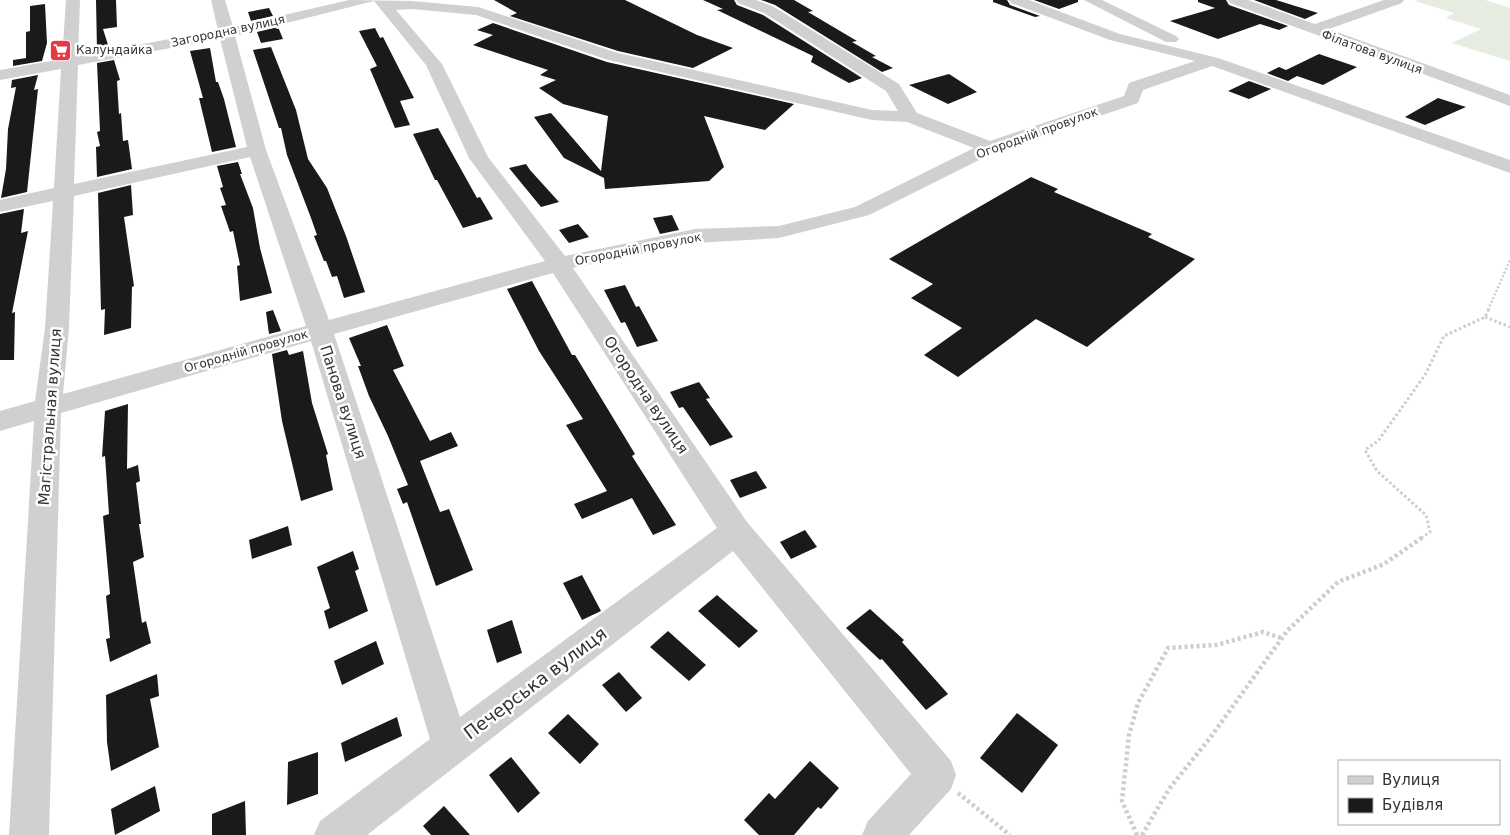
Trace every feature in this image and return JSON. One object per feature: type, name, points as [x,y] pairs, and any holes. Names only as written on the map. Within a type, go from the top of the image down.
[{"type":"street","name":"Магістральная вулиця","points":[[29,835],[48,407],[57,328],[73,0]]},
{"type":"street","name":"Панова вулиця","points":[[218,0],[257,150],[320,330],[451,746]]},
{"type":"street","points":[[743,0],[768,10],[893,88],[910,117]]},
{"type":"street","points":[[1016,0],[1116,36],[1212,61],[1509,165]]},
{"type":"street","points":[[1091,0],[1212,61]]},
{"type":"street","name":"Філатова вулиця","points":[[1235,0],[1510,101]]},
{"type":"street","points":[[1313,30],[1397,0]]},
{"type":"street","name":"Загородна вулиця","points":[[0,75],[228,33],[377,2],[478,11],[614,57],[872,115],[910,117],[990,147]]},
{"type":"street","name":"Огородна вулиця","points":[[377,2],[434,64],[479,158],[559,264],[736,531],[937,775]]},
{"type":"street","name":"Огородній провулок","points":[[0,422],[559,264],[695,236],[779,232],[862,211],[990,147],[1132,99],[1135,88],[1212,61]]},
{"type":"street","points":[[0,206],[257,150]]},
{"type":"street","name":"Печерська вулиця","points":[[334,835],[736,531]]},
{"type":"street","points":[[882,835],[937,775]]},
{"type":"path","points":[[1142,835],[1169,789],[1210,738],[1282,638],[1338,582],[1384,564],[1430,532],[1426,515],[1377,471],[1365,450],[1378,442],[1425,375],[1444,336],[1485,316],[1510,260]]},
{"type":"path","points":[[1485,316],[1510,327]]},
{"type":"path","points":[[1137,835],[1122,801],[1129,735],[1138,703],[1168,648],[1207,648],[1238,642],[1263,632],[1282,638]]},
{"type":"path","points":[[937,775],[1010,835]]},
{"type":"shaded area","points":[[1485,0],[1510,8],[1510,61],[1452,43],[1481,29],[1446,18],[1454,13],[1415,1]]},
{"type":"building","points":[[96,0],[116,0],[117,27],[103,29],[109,48],[97,51]]},
{"type":"building","points":[[494,0],[625,0],[697,35],[733,48],[693,68],[618,51],[510,16],[517,13]]},
{"type":"building","points":[[703,0],[734,0],[737,5],[763,15],[862,78],[849,83],[811,62],[813,56],[717,10],[723,9]]},
{"type":"building","points":[[761,0],[794,0],[813,11],[808,12],[857,41],[852,42],[876,56],[872,57],[893,68],[882,72],[775,5]]},
{"type":"building","points":[[993,0],[1007,0],[1010,5],[1040,16],[1035,17],[993,2]]},
{"type":"building","points":[[1034,0],[1078,0],[1078,2],[1059,9]]},
{"type":"building","points":[[1198,0],[1226,0],[1229,5],[1288,26],[1279,30],[1260,24],[1218,39],[1170,21],[1215,8],[1198,2]]},
{"type":"building","points":[[1254,0],[1276,0],[1318,13],[1305,19]]},
{"type":"building","points":[[45,4],[47,43],[42,61],[13,66],[13,60],[26,58],[26,32],[30,31],[30,6]]},
{"type":"building","points":[[269,8],[273,16],[251,21],[248,12]]},
{"type":"building","points":[[493,23],[607,62],[794,104],[765,130],[704,116],[724,167],[709,181],[605,189],[604,178],[564,158],[534,117],[551,113],[601,171],[608,116],[563,104],[539,88],[556,80],[540,75],[548,70],[473,45],[493,35],[477,30]]},
{"type":"building","points":[[278,27],[283,39],[261,43],[257,32]]},
{"type":"building","points":[[375,28],[380,38],[383,37],[414,98],[400,101],[410,125],[395,128],[370,69],[377,66],[359,31]]},
{"type":"building","points":[[271,47],[296,110],[308,159],[327,188],[365,292],[344,298],[337,276],[332,277],[314,236],[317,235],[287,155],[281,128],[279,128],[253,50]]},
{"type":"building","points":[[210,48],[216,82],[218,82],[224,99],[236,147],[212,152],[199,98],[203,98],[190,51]]},
{"type":"building","points":[[1319,54],[1357,67],[1323,85],[1297,76],[1288,81],[1267,73],[1279,67],[1286,70]]},
{"type":"building","points":[[114,60],[120,80],[117,81],[123,141],[128,140],[132,169],[97,177],[96,147],[100,146],[97,132],[100,131],[97,63]]},
{"type":"building","points":[[949,74],[977,92],[948,104],[909,85]]},
{"type":"building","points":[[38,75],[34,90],[38,89],[27,192],[1,198],[6,169],[8,129],[16,87],[11,88],[12,80]]},
{"type":"building","points":[[1249,81],[1271,89],[1249,99],[1228,91]]},
{"type":"building","points":[[1438,98],[1466,107],[1425,125],[1405,117]]},
{"type":"building","points":[[438,128],[477,198],[480,197],[493,219],[463,228],[437,180],[435,180],[413,134]]},
{"type":"building","points":[[238,162],[242,174],[240,174],[253,208],[260,248],[272,293],[240,301],[237,266],[240,265],[233,231],[230,232],[221,206],[226,205],[220,188],[223,187],[217,166]]},
{"type":"building","points":[[526,164],[559,202],[541,207],[509,168]]},
{"type":"building","points":[[1031,177],[1058,189],[1054,192],[1152,234],[1148,237],[1195,259],[1087,347],[1036,319],[958,377],[924,355],[962,328],[911,298],[933,284],[889,259]]},
{"type":"building","points":[[131,185],[133,215],[124,217],[134,286],[132,287],[131,328],[104,335],[105,309],[101,310],[98,193]]},
{"type":"building","points":[[24,209],[21,233],[28,231],[12,313],[15,312],[14,360],[0,360],[0,214]]},
{"type":"building","points":[[672,215],[679,230],[660,234],[653,218]]},
{"type":"building","points":[[578,224],[589,237],[569,243],[559,230]]},
{"type":"building","points":[[532,281],[572,355],[575,355],[635,454],[632,456],[676,525],[653,535],[632,498],[582,519],[574,504],[607,491],[566,425],[583,419],[539,351],[507,289]]},
{"type":"building","points":[[625,285],[636,307],[639,306],[658,341],[637,347],[625,322],[621,323],[604,290]]},
{"type":"building","points":[[273,310],[281,331],[269,334],[266,312]]},
{"type":"building","points":[[387,325],[404,366],[393,370],[430,441],[451,432],[458,446],[420,461],[440,512],[449,509],[473,570],[436,586],[407,502],[403,504],[397,489],[408,485],[369,396],[358,366],[361,366],[349,338]]},
{"type":"building","points":[[287,350],[289,355],[303,351],[312,403],[328,454],[326,455],[333,490],[301,501],[282,421],[272,354]]},
{"type":"building","points":[[699,382],[710,398],[706,399],[733,437],[710,446],[683,407],[679,408],[670,392]]},
{"type":"building","points":[[128,404],[127,469],[138,465],[140,481],[136,483],[144,557],[133,562],[142,623],[146,621],[151,643],[110,662],[106,639],[110,638],[106,596],[110,594],[103,516],[109,514],[105,456],[102,457],[105,411]]},
{"type":"building","points":[[756,471],[767,488],[740,498],[730,480]]},
{"type":"building","points":[[288,526],[292,545],[252,559],[249,540]]},
{"type":"building","points":[[805,530],[817,547],[791,559],[780,542]]},
{"type":"building","points":[[353,551],[359,569],[355,571],[368,611],[329,629],[324,611],[330,608],[317,567]]},
{"type":"building","points":[[582,575],[601,611],[582,620],[563,583]]},
{"type":"building","points":[[717,595],[758,631],[739,648],[698,611]]},
{"type":"building","points":[[870,609],[904,640],[902,642],[948,694],[926,710],[882,659],[880,660],[846,628]]},
{"type":"building","points":[[512,620],[522,653],[497,663],[487,630]]},
{"type":"building","points":[[668,631],[706,665],[689,681],[650,647]]},
{"type":"building","points":[[376,641],[384,664],[342,685],[334,661]]},
{"type":"building","points":[[619,672],[642,698],[626,712],[602,685]]},
{"type":"building","points":[[157,674],[159,696],[150,699],[159,747],[111,771],[107,742],[106,695]]},
{"type":"building","points":[[1017,713],[1058,745],[1022,793],[980,758]]},
{"type":"building","points":[[568,714],[599,744],[580,764],[548,733]]},
{"type":"building","points":[[397,717],[402,736],[345,762],[341,743]]},
{"type":"building","points":[[318,752],[318,794],[287,805],[288,762]]},
{"type":"building","points":[[511,757],[540,793],[518,813],[489,775]]},
{"type":"building","points":[[810,761],[839,788],[821,809],[818,807],[794,835],[759,835],[744,820],[769,793],[775,799]]},
{"type":"building","points":[[155,786],[160,811],[115,835],[111,809]]},
{"type":"building","points":[[245,801],[246,835],[212,835],[212,814]]},
{"type":"building","points":[[444,806],[470,835],[431,835],[423,826]]},
{"type":"place","name":"Калундайка","points":[[60,50]]}]
